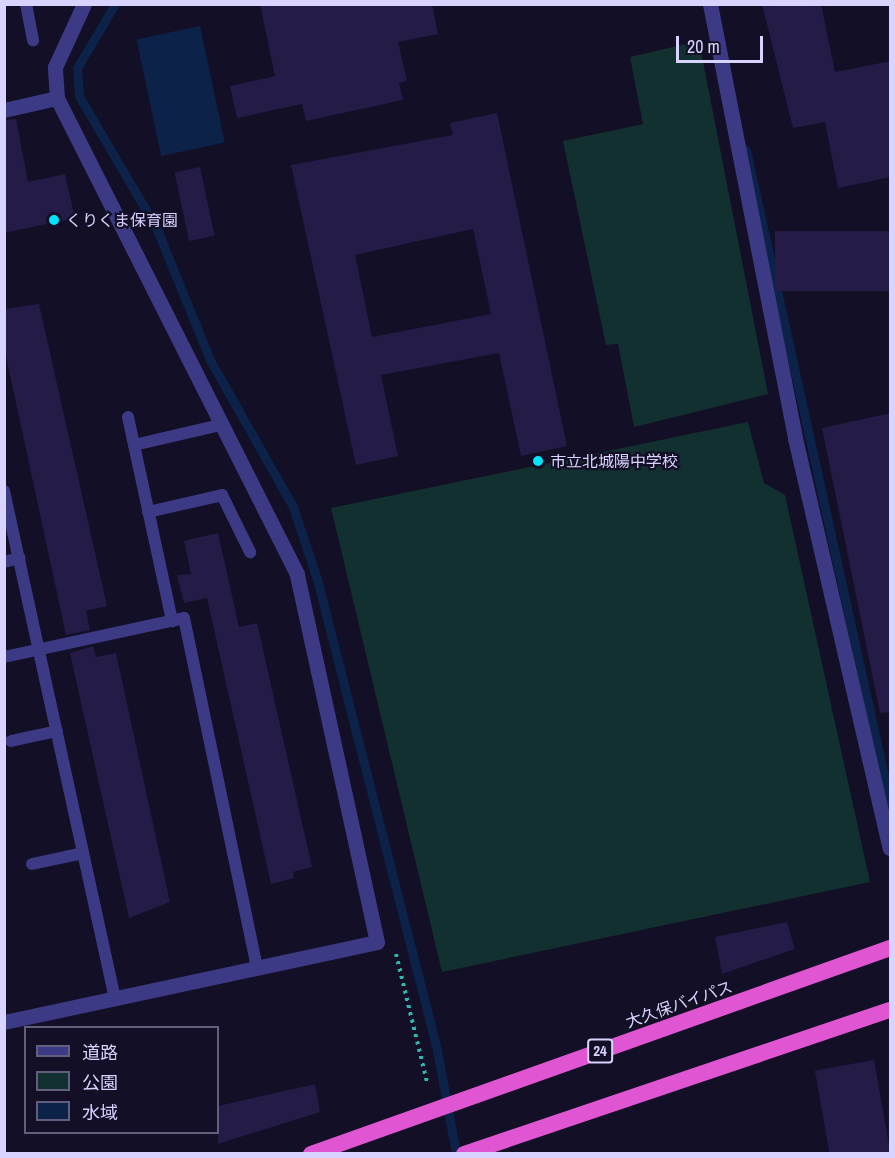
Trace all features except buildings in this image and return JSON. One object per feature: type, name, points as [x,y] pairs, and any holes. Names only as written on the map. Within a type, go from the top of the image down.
[{"type":"highway","name":"大久保バイパス","points":[[311,1154],[891,948]]},
{"type":"highway","points":[[467,1153],[891,1010]]},
{"type":"street","points":[[4,1022],[377,942],[297,574],[57,98],[55,67],[84,4]]},
{"type":"street","points":[[710,4],[795,438],[891,848]]},
{"type":"street","points":[[4,110],[57,98]]},
{"type":"lane","points":[[26,4],[33,40]]},
{"type":"lane","points":[[128,417],[172,621]]},
{"type":"lane","points":[[134,445],[220,424]]},
{"type":"lane","points":[[4,491],[115,999]]},
{"type":"lane","points":[[148,512],[222,495],[250,552]]},
{"type":"lane","points":[[4,562],[19,558]]},
{"type":"lane","points":[[4,657],[184,618],[257,968]]},
{"type":"lane","points":[[11,741],[57,731]]},
{"type":"lane","points":[[32,864],[83,853]]},
{"type":"path","points":[[377,942],[394,947],[427,1082]]},
{"type":"green space","points":[[699,41],[768,394],[634,427],[618,344],[606,345],[563,141],[643,124],[630,57]]},
{"type":"green space","points":[[748,422],[764,483],[785,495],[870,882],[442,972],[331,508]]},
{"type":"water","points":[[200,26],[225,142],[161,156],[136,40]]},
{"type":"waterway","points":[[115,4],[77,68],[79,96],[156,227],[210,360],[293,507],[317,579],[437,1050],[456,1154]]},
{"type":"waterway","points":[[746,150],[890,803]]},
{"type":"place","name":"くりくま保育園","points":[[54,220]]},
{"type":"place","name":"市立北城陽中学校","points":[[538,461]]}]
